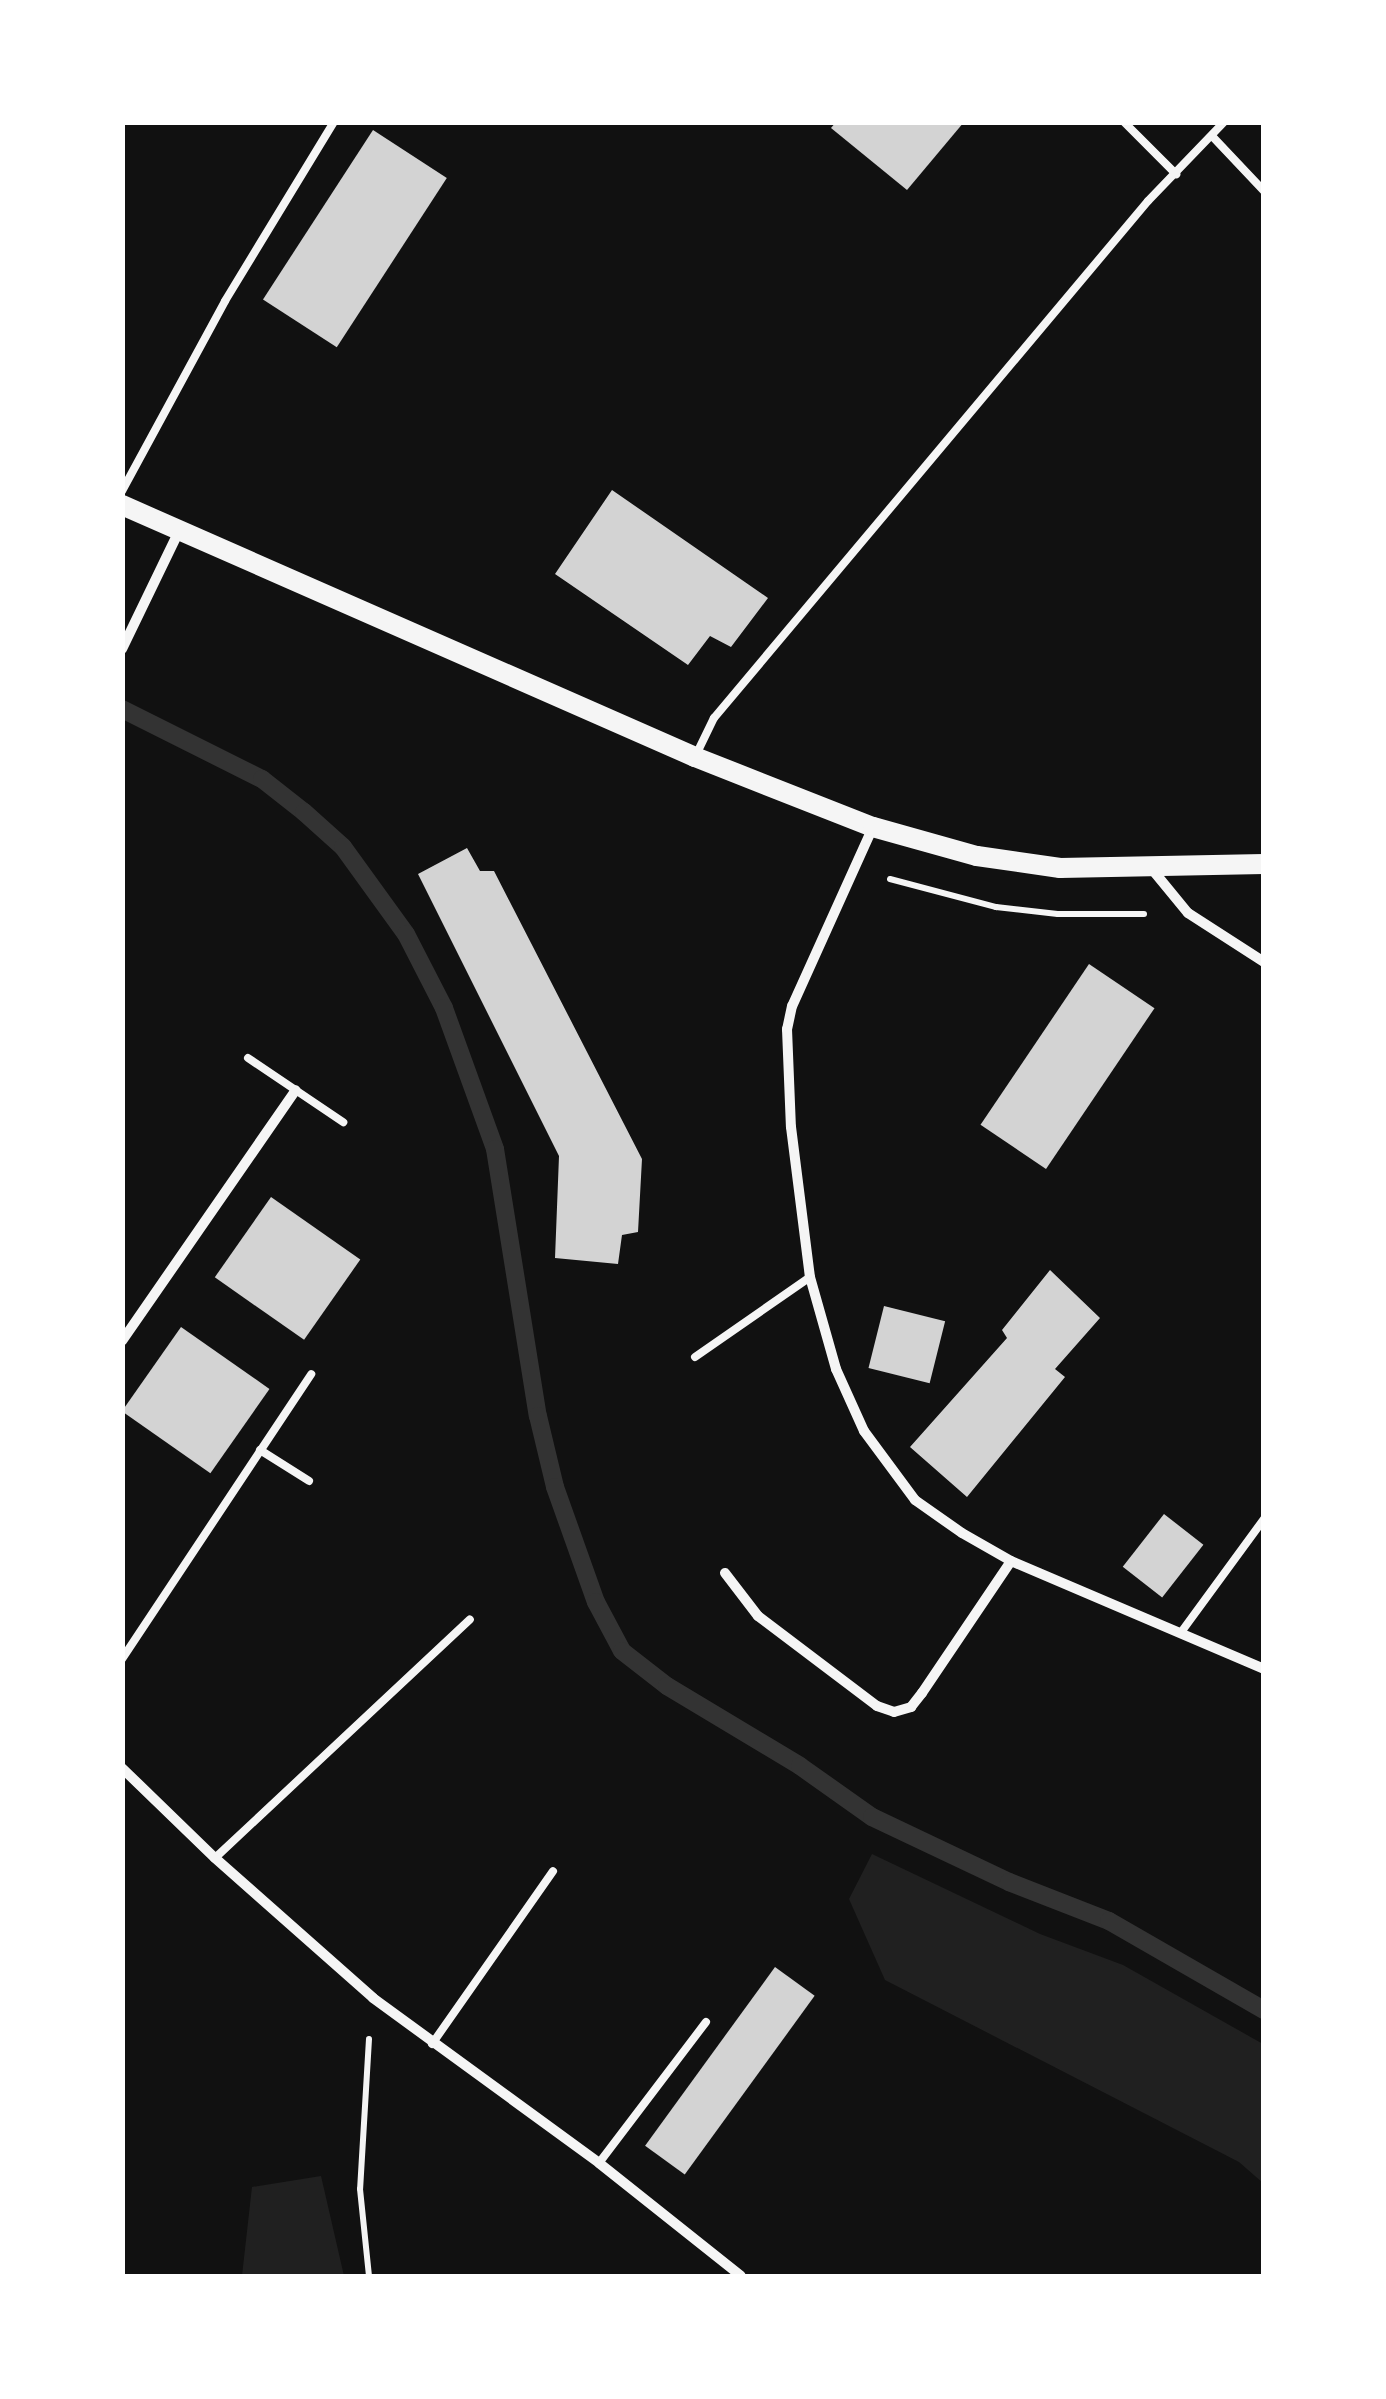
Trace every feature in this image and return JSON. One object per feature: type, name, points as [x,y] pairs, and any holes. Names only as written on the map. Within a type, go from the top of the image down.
[{"type":"main road","points":[[122,505],[694,757],[873,828],[1016,863],[1081,869],[1264,864]]},
{"type":"street","points":[[122,649],[181,528]]},
{"type":"street","points":[[873,828],[792,1006],[787,1028],[791,1126],[810,1277],[836,1369],[879,1454],[914,1500],[1011,1562],[1182,1631],[1264,1669]]},
{"type":"street","points":[[1151,868],[1188,912],[1225,941],[1264,962]]},
{"type":"street","points":[[122,1341],[296,1090]]},
{"type":"street","points":[[725,1573],[758,1616],[878,1706],[894,1712],[910,1707],[922,1693],[1011,1562]]},
{"type":"street","points":[[122,1768],[215,1858],[373,1998],[599,2163],[741,2276]]},
{"type":"lane","points":[[122,491],[225,302],[334,122]]},
{"type":"lane","points":[[1124,122],[1176,174]]},
{"type":"lane","points":[[694,757],[714,718],[1224,122]]},
{"type":"lane","points":[[1212,136],[1264,191]]},
{"type":"lane","points":[[248,1058],[342,1122]]},
{"type":"lane","points":[[694,1358],[810,1277]]},
{"type":"lane","points":[[122,1659],[311,1374]]},
{"type":"lane","points":[[260,1450],[309,1481]]},
{"type":"lane","points":[[1182,1631],[1264,1519]]},
{"type":"lane","points":[[215,1858],[470,1619]]},
{"type":"lane","points":[[432,2044],[553,1872]]},
{"type":"lane","points":[[599,2163],[706,2022]]},
{"type":"path","points":[[369,2276],[360,2190],[362,2096],[373,1998]]},
{"type":"shaded area","points":[[872,1854],[1040,1934],[1123,1965],[1263,2044],[1263,2183],[1239,2162],[885,1980],[849,1899]]},
{"type":"shaded area","points":[[321,2176],[344,2276],[242,2276],[252,2187]]},
{"type":"building","points":[[836,122],[964,122],[907,190],[831,128]]},
{"type":"building","points":[[373,130],[447,178],[337,347],[263,299]]},
{"type":"building","points":[[612,490],[768,598],[731,647],[710,636],[688,665],[555,574]]},
{"type":"building","points":[[467,848],[480,871],[494,871],[642,1159],[638,1232],[622,1235],[618,1264],[555,1258],[559,1156],[418,874]]},
{"type":"building","points":[[1089,964],[1154,1008],[1046,1169],[981,1125]]},
{"type":"building","points":[[271,1197],[360,1260],[304,1340],[215,1277]]},
{"type":"building","points":[[1050,1270],[1100,1318],[1055,1369],[1065,1377],[967,1497],[910,1447],[1007,1338],[1002,1330]]},
{"type":"building","points":[[884,1306],[945,1321],[930,1383],[869,1368]]},
{"type":"building","points":[[181,1327],[269,1389],[210,1473],[122,1411]]},
{"type":"building","points":[[1164,1514],[1203,1545],[1162,1598],[1123,1567]]},
{"type":"building","points":[[775,1967],[815,1996],[685,2175],[645,2146]]},
{"type":"waterway","points":[[122,709],[262,779],[304,812],[343,847],[406,934],[444,1008],[495,1149],[538,1416],[555,1487],[596,1602],[622,1651],[667,1686],[800,1766],[872,1817],[1009,1882],[1109,1921],[1264,2010]]}]
